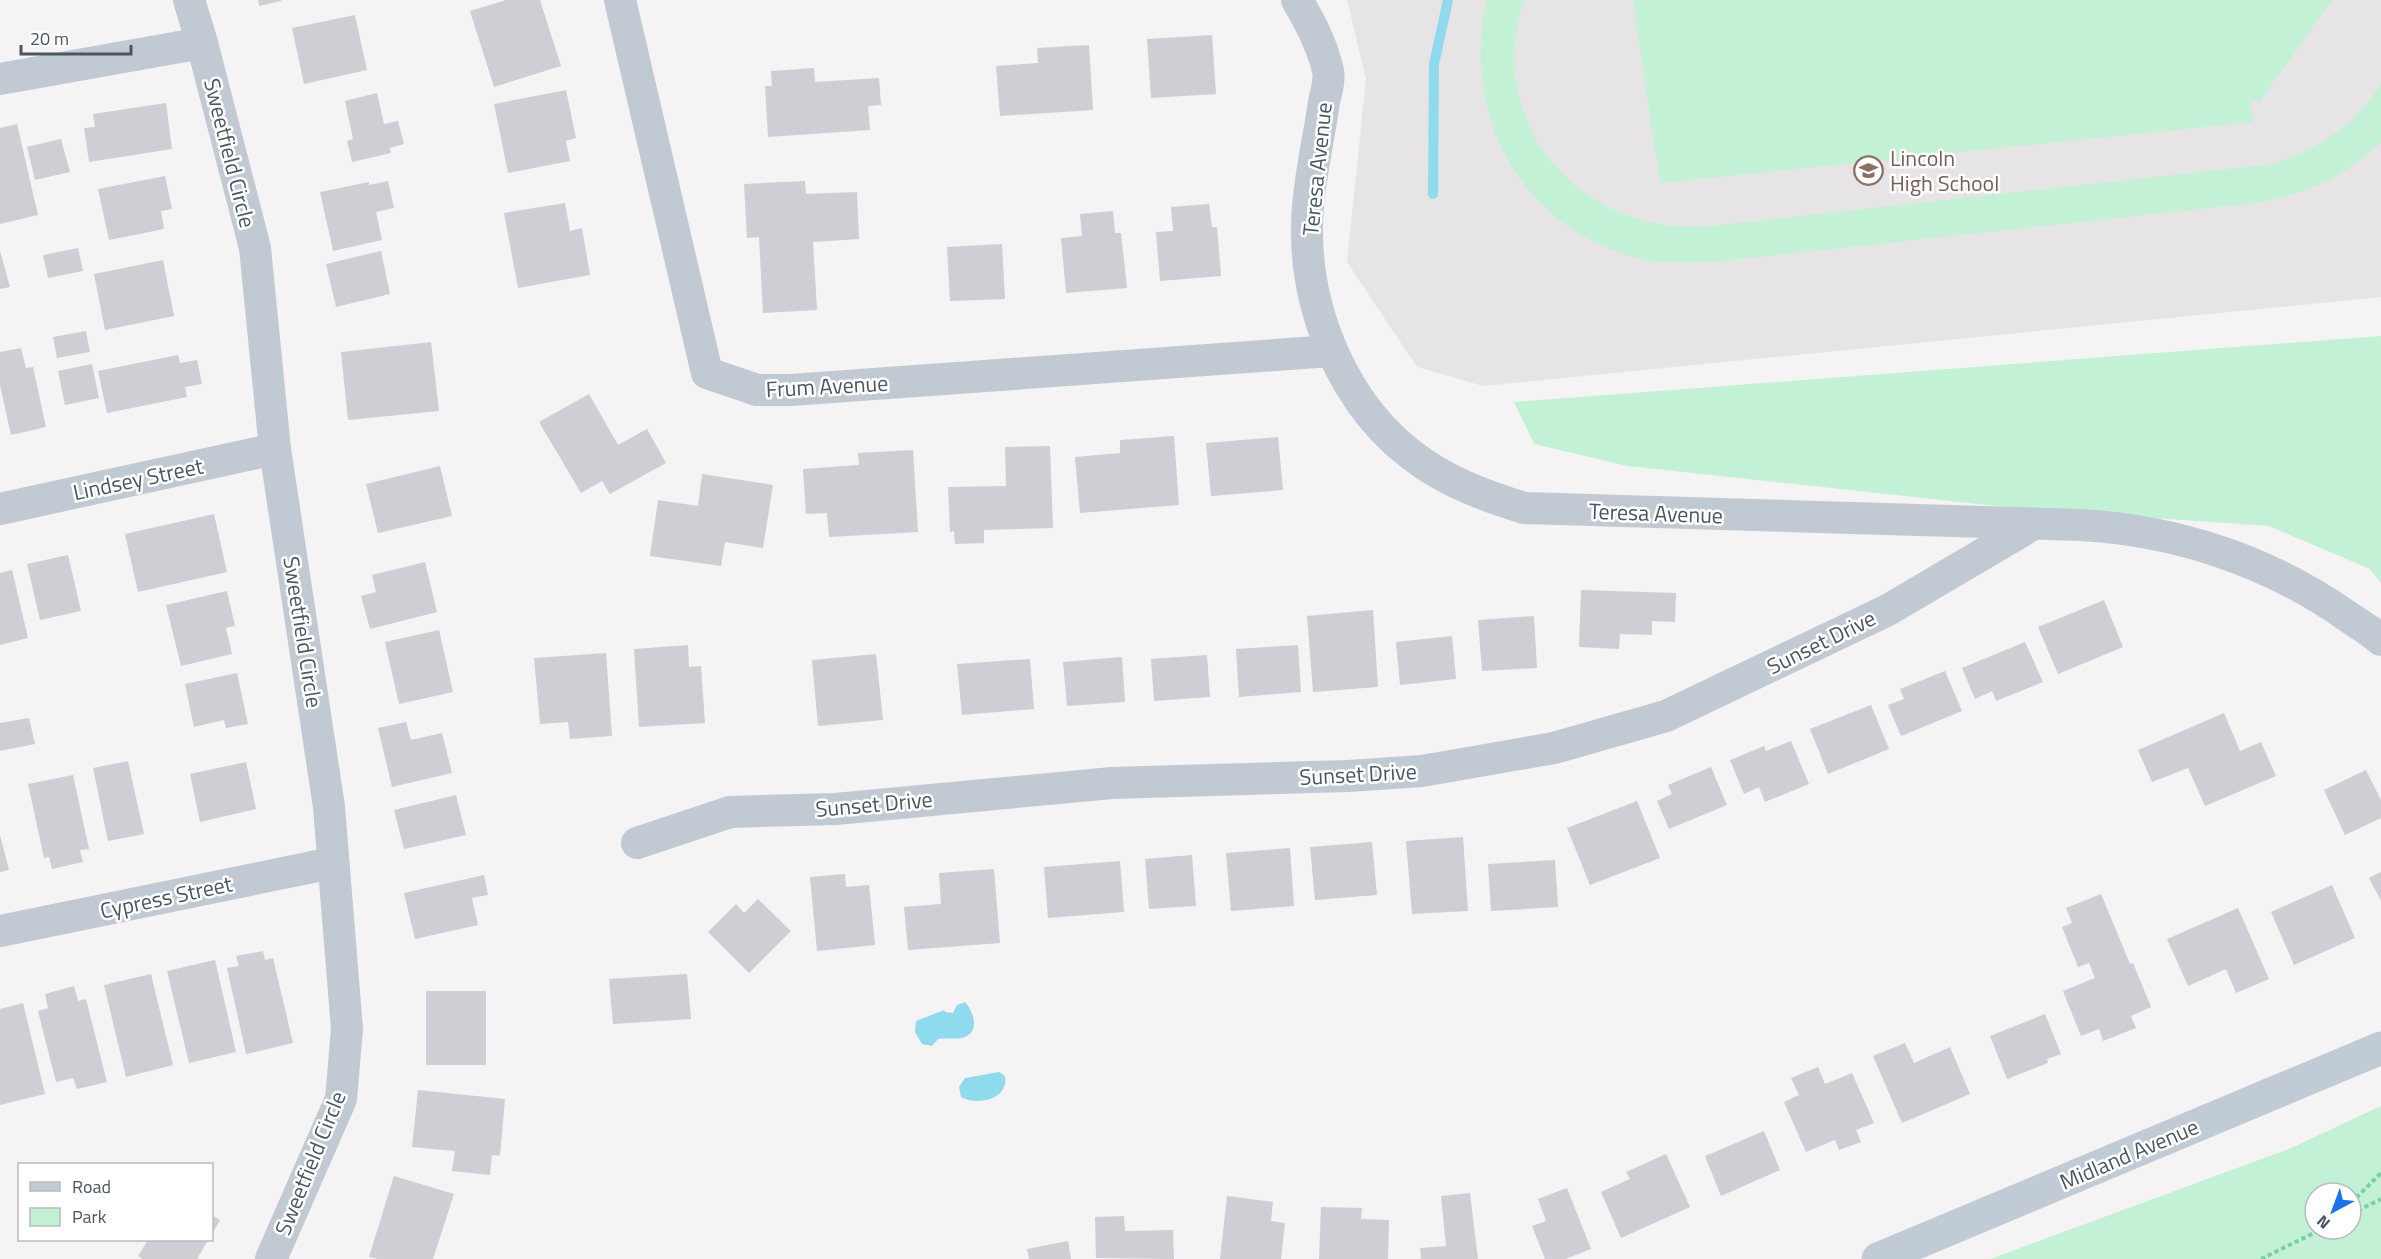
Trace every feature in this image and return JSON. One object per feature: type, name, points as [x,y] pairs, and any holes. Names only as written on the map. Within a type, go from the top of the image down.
[{"type":"street","name":"Sweetfield Circle","points":[[189,0],[255,248],[275,449],[329,807],[347,1029],[341,1099],[272,1259]]},
{"type":"street","name":"Frum Avenue","points":[[620,0],[707,373],[757,390],[791,390],[1331,351]]},
{"type":"street","name":"Teresa Avenue","points":[[1297,0],[1313,26],[1329,72],[1308,207],[1309,271],[1331,351],[1359,399],[1387,433],[1424,464],[1477,493],[1524,508],[2102,526],[2155,534],[2200,544],[2296,583],[2381,640]]},
{"type":"street","points":[[0,79],[202,43]]},
{"type":"street","name":"Lindsey Street","points":[[0,509],[275,449]]},
{"type":"street","name":"Sunset Drive","points":[[637,843],[730,812],[835,809],[1112,783],[1348,776],[1422,771],[1554,748],[1666,717],[1888,610],[2032,525]]},
{"type":"street","name":"Cypress Street","points":[[0,931],[332,862]]},
{"type":"street","name":"Midland Avenue","points":[[1878,1259],[2381,1048]]},
{"type":"path","points":[[2363,1191],[2381,1173]]},
{"type":"path","points":[[2363,1208],[2381,1199]]},
{"type":"path","points":[[2261,1259],[2303,1238]]},
{"type":"shaded area","name":"Lincoln High School","points":[[1347,0],[2381,0],[2381,297],[1483,386],[1417,367],[1347,262],[1366,79]]},
{"type":"green space","points":[[1487,0],[1524,0],[1515,45],[1517,88],[1530,127],[1551,161],[1580,189],[1616,211],[1657,223],[1702,227],[2273,164],[2306,151],[2335,134],[2360,112],[2381,83],[2381,141],[2354,165],[2323,182],[2290,195],[2255,203],[1711,262],[1674,263],[1647,260],[1597,243],[1562,221],[1532,194],[1509,161],[1492,124],[1483,84],[1481,43]]},
{"type":"green space","points":[[1633,0],[2332,0],[2259,103],[2249,97],[2253,122],[1660,183]]},
{"type":"green space","points":[[2381,336],[2381,583],[2370,569],[2269,526],[2024,509],[1628,466],[1534,444],[1514,402]]},
{"type":"green space","points":[[2381,1106],[2381,1259],[1990,1259],[2289,1149]]},
{"type":"water","points":[[965,1002],[973,1016],[972,1032],[962,1038],[938,1039],[932,1046],[922,1044],[915,1032],[916,1021],[944,1010],[953,1013],[957,1005]]},
{"type":"water","points":[[999,1072],[1005,1076],[1005,1084],[997,1096],[983,1101],[961,1097],[959,1087],[965,1078]]},
{"type":"building","points":[[258,0],[281,0],[281,1],[259,6]]},
{"type":"building","points":[[506,0],[540,0],[561,66],[494,87],[470,11]]},
{"type":"building","points":[[355,15],[367,70],[304,84],[292,28]]},
{"type":"building","points":[[1212,35],[1216,94],[1151,98],[1147,39]]},
{"type":"building","points":[[1089,45],[1093,110],[1000,116],[996,66],[1038,63],[1037,48]]},
{"type":"building","points":[[814,68],[815,82],[879,78],[881,105],[868,106],[870,130],[768,137],[765,86],[772,86],[771,71]]},
{"type":"building","points":[[566,90],[576,138],[566,141],[570,161],[508,173],[494,104]]},
{"type":"building","points":[[377,93],[384,124],[398,121],[404,144],[390,148],[391,153],[352,162],[347,141],[353,139],[345,101]]},
{"type":"building","points":[[166,103],[172,149],[89,162],[84,128],[95,127],[93,114]]},
{"type":"building","points":[[17,124],[38,215],[0,224],[0,128]]},
{"type":"building","points":[[61,139],[70,172],[35,180],[27,147]]},
{"type":"building","points":[[165,176],[172,209],[161,211],[164,229],[109,240],[98,189]]},
{"type":"building","points":[[388,181],[394,208],[376,212],[382,240],[333,251],[320,192],[369,182],[369,185]]},
{"type":"building","points":[[805,181],[806,194],[857,192],[859,239],[813,242],[817,310],[763,313],[759,237],[747,238],[744,184]]},
{"type":"building","points":[[565,203],[570,231],[582,228],[590,275],[518,288],[504,213]]},
{"type":"building","points":[[1209,204],[1212,227],[1217,227],[1221,276],[1160,281],[1156,232],[1173,231],[1171,207]]},
{"type":"building","points":[[1113,211],[1115,233],[1121,233],[1127,288],[1066,293],[1061,238],[1082,236],[1080,214]]},
{"type":"building","points":[[1002,244],[1005,299],[950,301],[947,247]]},
{"type":"building","points":[[78,248],[83,271],[48,278],[43,255]]},
{"type":"building","points":[[0,251],[10,287],[0,289]]},
{"type":"building","points":[[381,251],[390,294],[336,307],[326,264]]},
{"type":"building","points":[[163,260],[174,316],[105,330],[94,274]]},
{"type":"building","points":[[86,331],[90,352],[57,358],[53,337]]},
{"type":"building","points":[[431,342],[439,411],[348,420],[341,352]]},
{"type":"building","points":[[21,348],[26,368],[33,367],[46,427],[11,435],[0,385],[0,352]]},
{"type":"building","points":[[178,355],[180,363],[197,360],[202,384],[185,387],[187,397],[107,413],[98,371]]},
{"type":"building","points":[[92,364],[99,398],[65,405],[58,371]]},
{"type":"building","points":[[589,394],[618,445],[647,429],[666,463],[610,494],[602,481],[581,493],[539,422]]},
{"type":"building","points":[[1174,436],[1179,505],[1080,513],[1075,457],[1120,453],[1120,440]]},
{"type":"building","points":[[1278,437],[1283,490],[1211,496],[1206,443]]},
{"type":"building","points":[[1050,446],[1053,528],[984,530],[984,543],[955,544],[954,531],[950,532],[948,487],[1006,486],[1005,447]]},
{"type":"building","points":[[913,450],[918,532],[829,537],[827,513],[806,514],[803,469],[859,465],[858,453]]},
{"type":"building","points":[[440,466],[452,516],[378,533],[366,484]]},
{"type":"building","points":[[702,474],[773,485],[763,548],[725,542],[721,566],[650,556],[658,500],[698,506]]},
{"type":"building","points":[[214,514],[227,572],[138,592],[125,534]]},
{"type":"building","points":[[68,555],[81,611],[40,620],[27,564]]},
{"type":"building","points":[[425,562],[437,612],[370,629],[361,596],[376,592],[372,575]]},
{"type":"building","points":[[12,570],[28,638],[0,645],[0,573]]},
{"type":"building","points":[[1581,590],[1676,593],[1675,622],[1652,621],[1652,635],[1620,634],[1619,649],[1579,647]]},
{"type":"building","points":[[227,591],[235,626],[226,628],[232,654],[181,666],[166,605]]},
{"type":"building","points":[[2104,600],[2123,647],[2058,674],[2038,627]]},
{"type":"building","points":[[1373,610],[1378,687],[1313,692],[1307,616]]},
{"type":"building","points":[[1534,616],[1537,668],[1482,671],[1478,620]]},
{"type":"building","points":[[439,630],[453,692],[399,704],[385,642]]},
{"type":"building","points":[[1452,636],[1456,679],[1400,685],[1396,642]]},
{"type":"building","points":[[2025,642],[2043,682],[1996,701],[1992,691],[1975,699],[1962,668]]},
{"type":"building","points":[[688,645],[689,667],[701,666],[705,723],[639,727],[634,649]]},
{"type":"building","points":[[1298,645],[1301,692],[1239,697],[1236,649]]},
{"type":"building","points":[[606,653],[612,736],[570,739],[568,722],[540,724],[534,658]]},
{"type":"building","points":[[876,654],[883,720],[818,726],[812,660]]},
{"type":"building","points":[[1207,655],[1210,697],[1154,701],[1151,659]]},
{"type":"building","points":[[1122,657],[1125,702],[1067,706],[1063,662]]},
{"type":"building","points":[[1030,659],[1034,709],[962,715],[957,664]]},
{"type":"building","points":[[1945,671],[1962,711],[1901,736],[1888,705],[1904,699],[1900,689]]},
{"type":"building","points":[[237,673],[248,724],[226,728],[224,720],[194,727],[185,684]]},
{"type":"building","points":[[1871,705],[1889,749],[1828,774],[1810,729]]},
{"type":"building","points":[[2224,713],[2240,751],[2261,742],[2276,776],[2205,806],[2188,768],[2152,782],[2138,750]]},
{"type":"building","points":[[29,718],[35,744],[0,751],[0,723]]},
{"type":"building","points":[[406,722],[411,740],[442,733],[452,773],[392,787],[378,728]]},
{"type":"building","points":[[1791,741],[1809,784],[1765,802],[1759,787],[1744,794],[1730,760],[1764,746],[1766,751]]},
{"type":"building","points":[[128,761],[144,834],[108,841],[93,768]]},
{"type":"building","points":[[246,762],[256,809],[200,822],[190,774]]},
{"type":"building","points":[[1711,767],[1727,805],[1669,829],[1657,801],[1672,794],[1668,785]]},
{"type":"building","points":[[2366,770],[2381,800],[2381,818],[2345,835],[2324,790]]},
{"type":"building","points":[[73,775],[89,849],[80,850],[83,862],[52,869],[49,857],[44,858],[28,784]]},
{"type":"building","points":[[456,795],[466,835],[404,849],[394,810]]},
{"type":"building","points":[[1637,801],[1660,858],[1590,885],[1567,828]]},
{"type":"building","points":[[0,835],[9,870],[0,872]]},
{"type":"building","points":[[1463,837],[1468,911],[1412,914],[1406,841]]},
{"type":"building","points":[[1372,842],[1377,895],[1315,900],[1310,847]]},
{"type":"building","points":[[1290,848],[1294,906],[1231,911],[1226,853]]},
{"type":"building","points":[[1192,855],[1196,906],[1149,909],[1145,859]]},
{"type":"building","points":[[1555,860],[1558,907],[1491,911],[1488,864]]},
{"type":"building","points":[[1120,861],[1124,912],[1048,918],[1044,867]]},
{"type":"building","points":[[994,869],[1000,943],[908,950],[904,907],[941,904],[939,873]]},
{"type":"building","points":[[2381,872],[2381,901],[2369,878]]},
{"type":"building","points":[[845,874],[846,887],[869,885],[875,945],[817,951],[810,877]]},
{"type":"building","points":[[484,875],[488,895],[472,898],[478,925],[415,939],[404,893]]},
{"type":"building","points":[[2332,885],[2355,938],[2294,965],[2271,912]]},
{"type":"building","points":[[2101,894],[2130,964],[2133,963],[2151,1007],[2131,1016],[2136,1028],[2103,1041],[2099,1029],[2081,1036],[2063,991],[2095,978],[2089,963],[2078,967],[2062,927],[2072,923],[2066,908]]},
{"type":"building","points":[[758,899],[791,931],[749,973],[708,932],[736,904],[744,913]]},
{"type":"building","points":[[2238,908],[2269,979],[2236,993],[2226,969],[2188,986],[2167,939]]},
{"type":"building","points":[[263,951],[265,960],[273,958],[293,1043],[246,1054],[227,968],[239,966],[236,956]]},
{"type":"building","points":[[215,960],[236,1052],[189,1063],[167,971]]},
{"type":"building","points":[[151,974],[173,1065],[126,1077],[104,985]]},
{"type":"building","points":[[687,974],[691,1019],[613,1024],[609,979]]},
{"type":"building","points":[[74,986],[78,1001],[86,999],[107,1082],[77,1089],[73,1078],[56,1082],[38,1011],[48,1008],[45,994]]},
{"type":"building","points":[[426,991],[486,991],[486,1065],[426,1065]]},
{"type":"building","points":[[23,1003],[45,1094],[0,1105],[0,1009]]},
{"type":"building","points":[[2045,1014],[2061,1054],[2047,1059],[2048,1063],[2007,1079],[1990,1036]]},
{"type":"building","points":[[1905,1043],[1914,1063],[1950,1047],[1970,1094],[1902,1123],[1873,1056]]},
{"type":"building","points":[[1818,1067],[1825,1084],[1852,1073],[1874,1123],[1856,1130],[1861,1142],[1839,1150],[1835,1140],[1806,1152],[1784,1102],[1799,1095],[1791,1078]]},
{"type":"building","points":[[418,1090],[505,1099],[500,1156],[492,1155],[490,1175],[452,1171],[455,1151],[412,1147]]},
{"type":"building","points":[[1764,1131],[1780,1170],[1721,1196],[1705,1156]]},
{"type":"building","points":[[1666,1154],[1690,1207],[1621,1238],[1601,1192],[1630,1179],[1626,1172]]},
{"type":"building","points":[[394,1176],[454,1194],[433,1259],[369,1257]]},
{"type":"building","points":[[1567,1188],[1591,1249],[1565,1259],[1545,1259],[1532,1226],[1546,1221],[1538,1199]]},
{"type":"building","points":[[1470,1193],[1478,1259],[1421,1259],[1420,1248],[1446,1246],[1441,1196]]},
{"type":"building","points":[[1227,1196],[1273,1202],[1271,1221],[1285,1223],[1281,1259],[1220,1259]]},
{"type":"building","points":[[1321,1207],[1362,1208],[1361,1219],[1389,1220],[1388,1259],[1319,1259]]},
{"type":"building","points":[[213,1216],[220,1220],[213,1232]]},
{"type":"building","points":[[1124,1216],[1125,1231],[1173,1230],[1174,1259],[1096,1258],[1095,1217]]},
{"type":"building","points":[[147,1241],[207,1241],[197,1259],[143,1259],[138,1256]]},
{"type":"building","points":[[1068,1241],[1071,1259],[1029,1259],[1027,1249]]},
{"type":"waterway","points":[[1433,194],[1434,64],[1448,0]]},
{"type":"place","name":"Lincoln High School","points":[[1869,171]]}]
